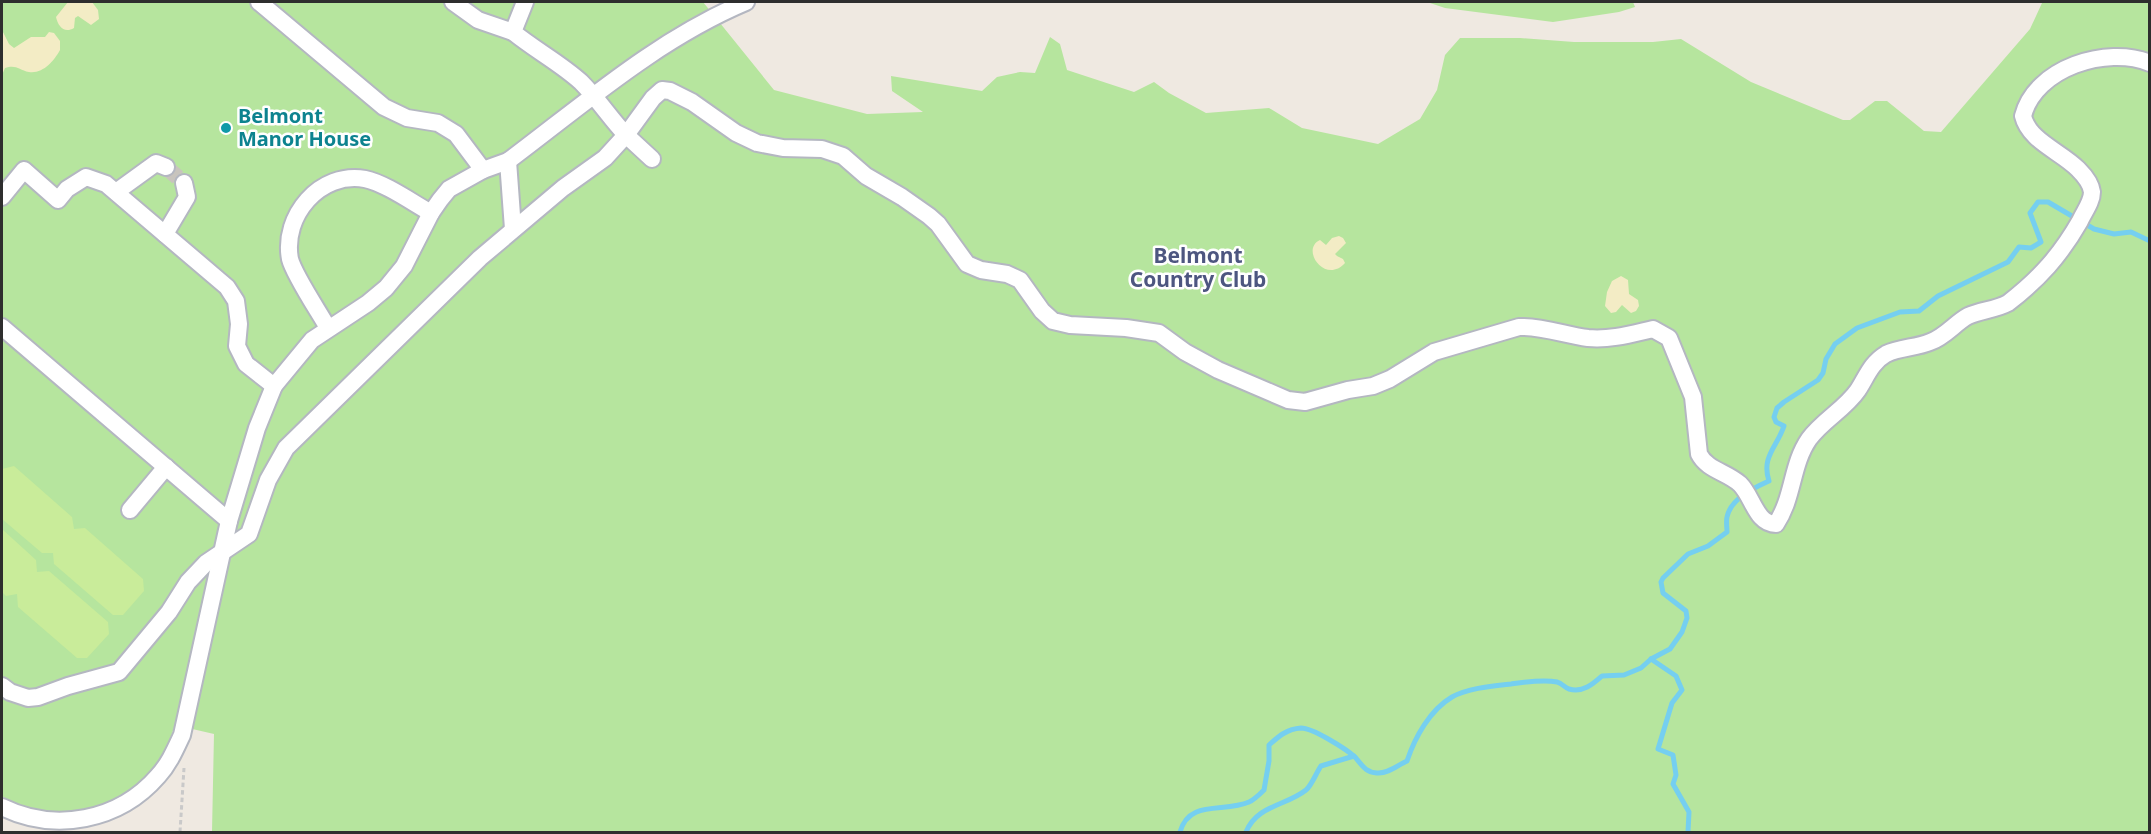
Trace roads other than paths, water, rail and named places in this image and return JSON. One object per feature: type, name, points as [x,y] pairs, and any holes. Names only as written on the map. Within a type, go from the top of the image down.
[{"type":"street","points":[[259,2],[384,107],[407,118],[438,123],[456,134],[483,170]]},
{"type":"street","points":[[453,2],[478,20],[513,32],[555,60],[594,96],[626,135],[652,159]]},
{"type":"street","points":[[513,32],[525,2]]},
{"type":"street","points":[[2,807],[15,814],[39,820],[62,822],[84,819],[125,804],[159,775],[172,757],[182,735],[229,521],[257,428],[274,386],[300,352],[328,328],[368,303],[386,288],[404,266],[431,213],[449,189],[483,170],[508,161],[658,49],[712,16],[746,2]]},
{"type":"street","points":[[2,686],[28,699],[38,698],[68,686],[119,672],[127,665],[188,582],[206,563],[249,534],[268,480],[286,448],[480,258],[563,188],[605,158],[662,90],[670,91],[693,102],[736,133],[757,143],[790,149],[822,149],[843,156],[866,176],[929,216],[938,224],[967,264],[981,270],[1007,274],[1020,280],[1042,311],[1053,321],[1070,325],[1126,328],[1159,333],[1185,352],[1230,376],[1297,402],[1374,386],[1434,352],[1519,327],[1533,327],[1590,338],[1618,337],[1653,329],[1658,330],[1669,338],[1693,397],[1699,454],[1703,462],[1737,482],[1760,516],[1766,522],[1776,524],[1791,494],[1794,471],[1808,440],[1822,423],[1852,397],[1869,370],[1880,358],[1892,351],[1932,342],[1971,315],[2008,303],[2049,267],[2068,241],[2088,207],[2092,190],[2089,183],[2070,161],[2029,130],[2023,116],[2025,107],[2034,94],[2067,68],[2085,60],[2120,57],[2150,63]]},
{"type":"street","points":[[508,161],[513,229]]},
{"type":"street","points":[[116,192],[156,163],[165,166]]},
{"type":"street","points":[[2,197],[24,170],[58,200],[68,189],[86,177],[106,184],[227,287],[236,301],[239,324],[237,346],[246,364],[274,386]]},
{"type":"street","points":[[328,328],[291,262],[290,230],[297,214],[309,198],[325,186],[339,180],[367,179],[431,213]]},
{"type":"street","points":[[165,234],[187,197],[184,183]]},
{"type":"street","points":[[2,327],[229,521]]},
{"type":"street","points":[[130,510],[166,467]]},
{"type":"waterway","points":[[1180,832],[1191,815],[1199,811],[1239,805],[1259,795],[1264,790],[1269,745],[1287,731],[1301,728],[1321,735],[1351,753],[1367,770],[1381,773],[1407,761],[1414,743],[1430,717],[1444,702],[1465,691],[1540,681],[1557,682],[1569,689],[1579,690],[1591,685],[1602,676],[1624,675],[1641,668],[1651,659],[1670,649],[1682,632],[1687,618],[1686,611],[1663,593],[1661,582],[1663,578],[1688,554],[1708,546],[1727,532],[1727,517],[1733,504],[1744,494],[1769,481],[1768,459],[1784,426],[1776,422],[1774,417],[1777,408],[1818,380],[1835,344],[1857,328],[1900,312],[1919,311],[1938,296],[2008,262],[2019,247],[2031,248],[2041,242],[2030,213],[2038,202],[2048,202],[2094,229],[2114,234],[2131,232],[2150,241]]},
{"type":"waterway","points":[[1651,659],[1676,676],[1682,690],[1672,703],[1658,749],[1673,755],[1676,775],[1673,784],[1689,812],[1688,832]]},
{"type":"waterway","points":[[1246,832],[1257,816],[1306,790],[1321,766],[1354,756]]},
{"type":"tunnel","points":[[166,167],[184,183]]},
{"type":"place","name":"Belmont Manor House","points":[[226,128]]},
{"type":"district","name":"Belmont Country Club","points":[[1198,268]]}]
